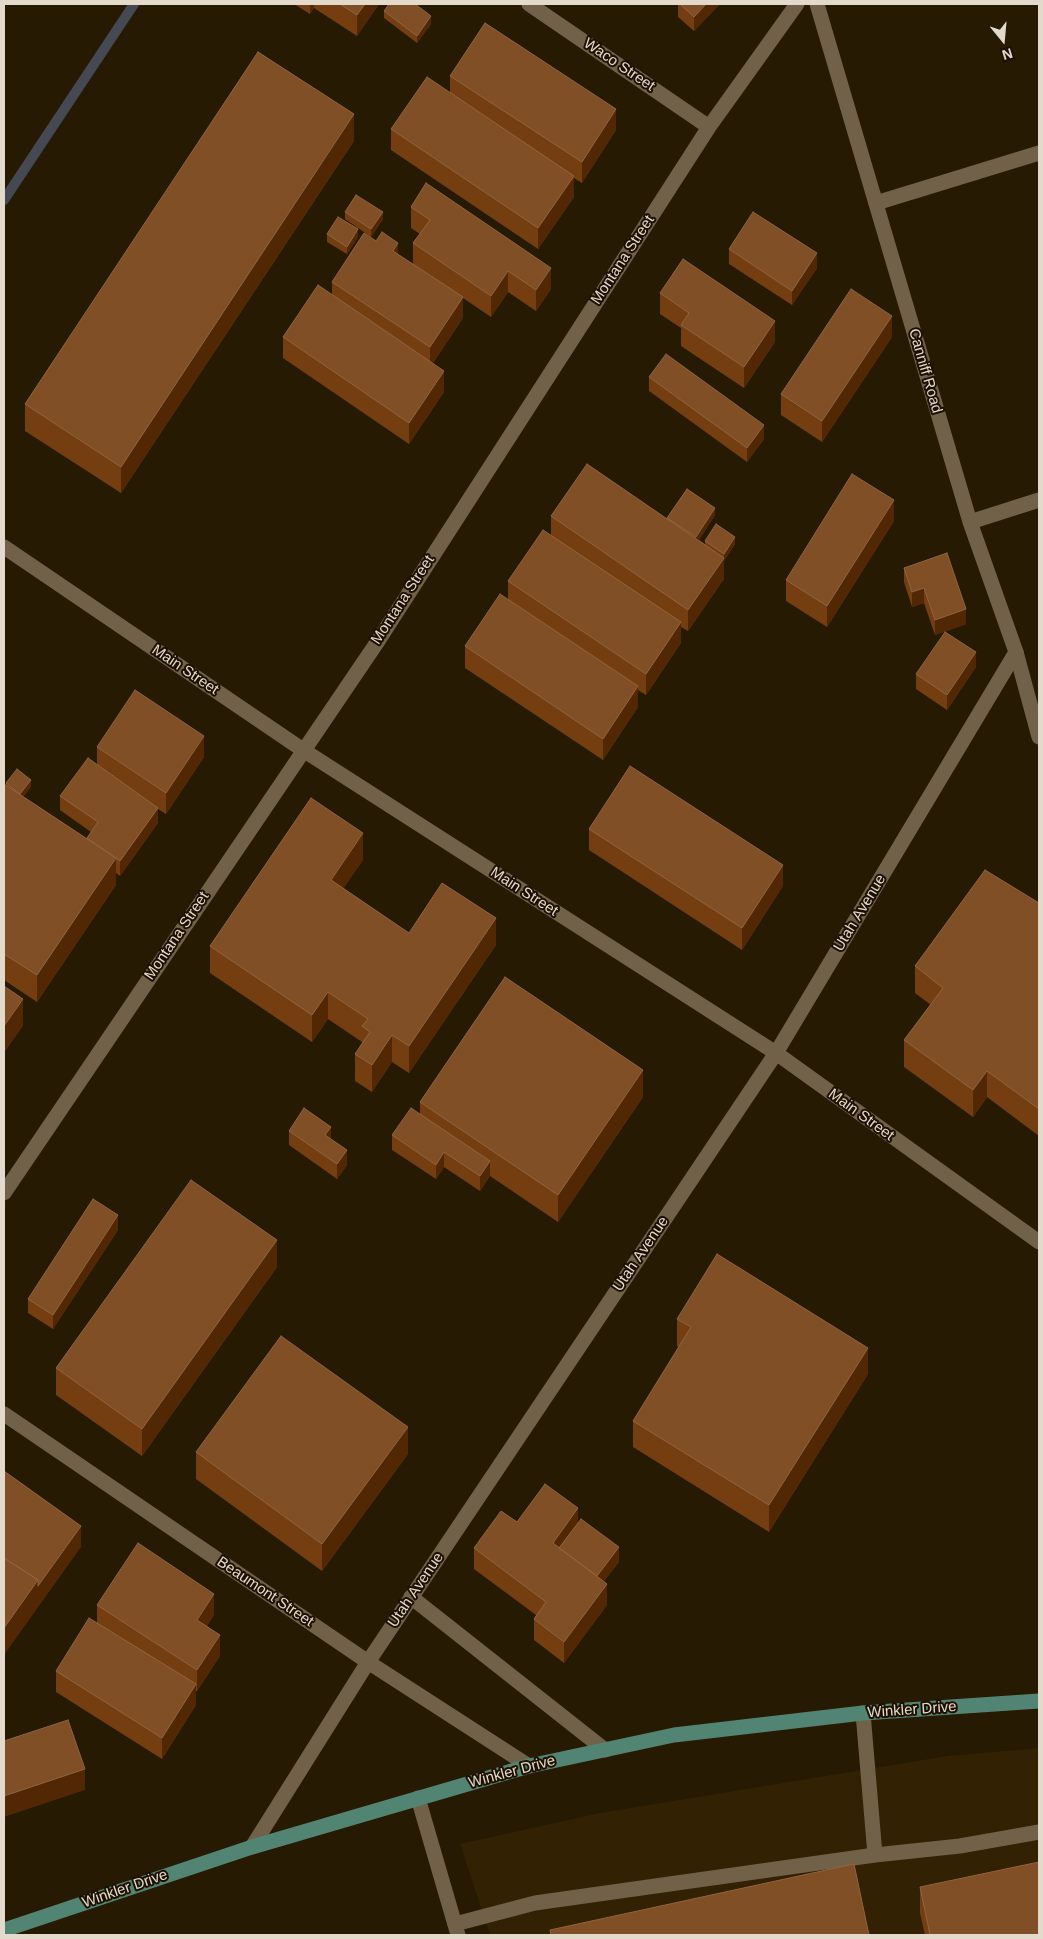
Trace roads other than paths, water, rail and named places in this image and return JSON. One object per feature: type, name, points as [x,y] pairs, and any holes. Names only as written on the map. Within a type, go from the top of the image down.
[{"type":"main road","name":"Winkler Drive","points":[[4,1930],[252,1846],[529,1766],[674,1735],[863,1713],[1039,1701]]},
{"type":"street","name":"Waco Street","points":[[529,4],[708,127]]},
{"type":"street","name":"Montana Street","points":[[4,1193],[378,641],[708,127],[797,4]]},
{"type":"street","name":"Canniff Road","points":[[817,4],[970,522],[1016,652],[1039,737]]},
{"type":"street","points":[[876,203],[1039,153]]},
{"type":"street","points":[[970,522],[1039,500]]},
{"type":"street","name":"Main Street","points":[[4,547],[303,750],[776,1053],[1039,1242]]},
{"type":"street","name":"Utah Avenue","points":[[252,1846],[368,1662],[776,1053],[1016,652]]},
{"type":"street","name":"Beaumont Street","points":[[4,1414],[368,1662],[529,1766]]},
{"type":"street","points":[[411,1597],[605,1750]]},
{"type":"street","points":[[863,1713],[875,1855]]},
{"type":"street","points":[[418,1798],[456,1930],[536,1902],[875,1855],[960,1846],[1039,1832]]},
{"type":"waterway","points":[[4,200],[134,4]]}]
